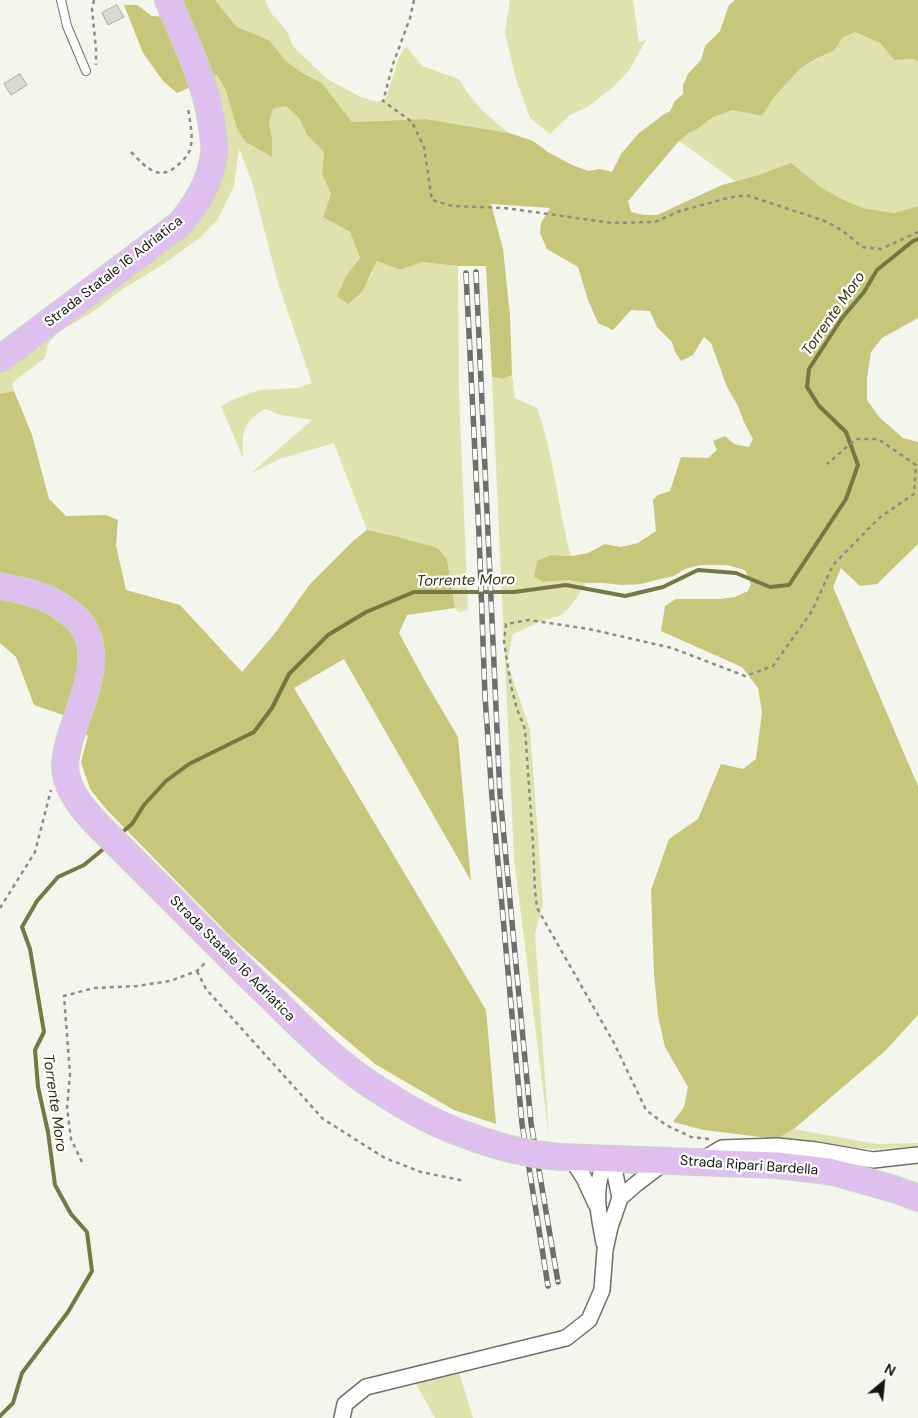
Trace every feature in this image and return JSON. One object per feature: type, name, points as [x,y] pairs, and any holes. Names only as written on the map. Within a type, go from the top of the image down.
[{"type":"main road","name":"Strada Statale 16 Adriatica","points":[[0,359],[181,223],[198,202],[208,180],[214,152],[212,119],[202,85],[168,0]]},
{"type":"main road","name":"Strada Statale 16 Adriatica","points":[[0,586],[45,597],[58,603],[75,617],[87,635],[92,662],[65,757],[65,776],[72,793],[94,820],[312,1038],[363,1080],[403,1106],[444,1127],[476,1139],[534,1154],[666,1161]]},
{"type":"main road","name":"Strada Ripari Bardella","points":[[666,1161],[776,1165],[828,1171],[852,1176],[918,1198]]},
{"type":"street","points":[[699,1162],[722,1148],[777,1146],[816,1150],[873,1160],[918,1155]]},
{"type":"street","points":[[793,1167],[800,1156],[816,1150]]},
{"type":"street","points":[[565,1157],[584,1178],[597,1205]]},
{"type":"street","points":[[612,1159],[620,1198]]},
{"type":"street","points":[[605,1250],[597,1205],[598,1191],[603,1170],[612,1159]]},
{"type":"street","points":[[342,1418],[345,1404],[366,1388],[566,1338],[589,1320],[602,1290],[605,1250],[610,1227],[620,1198],[666,1161]]},
{"type":"lane","points":[[62,0],[67,26],[86,71]]},
{"type":"path","points":[[86,71],[96,68],[92,9],[94,0]]},
{"type":"path","points":[[414,0],[410,18],[382,101],[412,122],[424,147],[432,200],[452,206],[505,208],[612,224],[655,222],[680,211],[746,195],[824,221],[843,231],[862,247],[881,249],[918,232]]},
{"type":"path","points":[[131,152],[143,164],[160,174],[166,173],[182,162],[188,156],[192,135],[187,100],[189,94],[202,85]]},
{"type":"path","points":[[710,1139],[691,1137],[666,1125],[646,1110],[614,1043],[537,908],[525,729],[511,686],[504,640],[506,624],[529,620],[589,629],[672,648],[746,676],[773,666],[812,611],[833,565],[879,518],[914,494],[916,465],[878,439],[856,439],[827,464]]},
{"type":"path","points":[[0,908],[35,852],[51,788]]},
{"type":"path","points":[[82,1162],[71,1139],[67,1108],[70,1074],[64,996],[94,988],[137,986],[170,980],[197,971],[221,948]]},
{"type":"path","points":[[197,971],[206,989],[323,1119],[385,1158],[421,1172],[466,1181]]},
{"type":"green space","points":[[180,0],[215,0],[237,27],[269,40],[286,61],[304,74],[322,83],[352,122],[426,119],[509,133],[533,141],[570,164],[588,171],[600,169],[612,172],[621,154],[639,133],[670,111],[675,101],[683,94],[683,85],[688,74],[701,60],[705,46],[720,31],[729,5],[735,0],[918,0],[918,62],[914,59],[894,60],[880,43],[855,32],[842,38],[835,50],[801,68],[775,96],[762,116],[733,110],[713,117],[696,130],[690,132],[679,141],[628,201],[631,212],[657,215],[722,185],[791,163],[822,188],[863,208],[894,213],[918,206],[918,318],[882,338],[871,352],[867,378],[867,400],[879,417],[903,438],[918,442],[918,544],[877,584],[860,586],[841,568],[833,587],[918,786],[918,1015],[885,1051],[795,1128],[777,1139],[704,1130],[673,1122],[684,1107],[688,1087],[665,1047],[658,1016],[654,973],[651,890],[669,839],[698,819],[721,764],[743,769],[756,759],[762,712],[758,688],[742,667],[661,631],[665,606],[676,599],[721,599],[735,597],[748,591],[751,584],[745,570],[727,565],[700,565],[685,569],[674,576],[641,584],[621,585],[567,580],[543,582],[534,577],[537,561],[551,555],[572,556],[588,553],[605,544],[621,547],[638,543],[656,531],[653,500],[658,495],[670,491],[681,457],[708,458],[717,450],[713,441],[725,436],[734,444],[749,447],[753,439],[727,387],[711,343],[704,337],[693,355],[681,361],[675,352],[672,342],[657,327],[650,311],[631,310],[613,330],[598,323],[588,300],[578,267],[547,249],[540,233],[541,223],[550,208],[491,204],[503,249],[510,315],[512,375],[503,379],[492,377],[486,266],[458,266],[422,262],[400,270],[377,261],[362,292],[348,304],[337,296],[346,276],[360,258],[350,232],[323,217],[331,194],[322,174],[324,152],[307,135],[299,118],[286,106],[273,109],[269,124],[272,138],[272,157],[246,142],[237,129],[226,91],[217,75],[177,93],[163,81],[143,53],[124,5],[137,5],[152,16],[165,17]]},
{"type":"green space","points":[[215,0],[265,0],[271,13],[287,31],[293,46],[327,79],[359,96],[377,102],[386,98],[399,57],[406,46],[422,66],[459,79],[481,109],[509,133],[426,119],[352,122],[322,83],[304,74],[286,61],[269,40],[237,27]]},
{"type":"green space","points":[[510,0],[633,0],[639,42],[646,40],[630,69],[612,88],[589,106],[570,115],[550,134],[530,118],[516,79],[505,33]]},
{"type":"green space","points":[[855,32],[880,43],[894,60],[914,59],[918,62],[918,206],[894,213],[863,208],[822,188],[791,163],[735,181],[679,141],[713,117],[733,110],[762,116],[775,96],[801,68],[835,50],[842,38]]},
{"type":"green space","points":[[217,75],[226,91],[237,129],[271,156],[272,138],[269,124],[273,109],[286,106],[299,118],[307,135],[324,152],[322,174],[331,194],[323,217],[350,232],[360,258],[346,276],[369,280],[377,261],[400,270],[422,262],[458,266],[459,393],[468,610],[459,612],[455,608],[447,559],[438,548],[367,530],[334,443],[279,459],[250,474],[312,420],[281,415],[265,409],[252,419],[245,429],[243,435],[243,458],[221,406],[234,399],[260,390],[298,388],[312,383],[278,283],[252,182],[239,148],[234,186],[218,219],[200,238],[162,265],[123,289],[91,313],[57,333],[48,344],[45,358],[12,383],[14,391],[0,394],[0,341],[53,307],[175,214],[189,195],[201,168],[207,141],[190,87]]},
{"type":"green space","points":[[512,375],[515,398],[537,408],[543,426],[571,556],[551,555],[543,582],[567,580],[586,583],[576,599],[562,615],[544,620],[513,634],[507,662],[530,730],[543,904],[535,934],[549,1137],[514,859],[492,377],[503,379]]},
{"type":"green space","points":[[14,391],[32,435],[49,499],[66,516],[106,515],[118,520],[116,546],[126,590],[180,605],[242,672],[276,632],[310,584],[353,541],[367,530],[438,548],[447,559],[455,608],[407,615],[399,633],[458,737],[471,881],[344,659],[294,688],[486,1010],[496,1124],[454,1110],[375,1064],[231,937],[107,810],[90,789],[81,762],[88,736],[63,715],[34,705],[16,657],[0,643],[0,394]]},
{"type":"green space","points":[[793,1129],[877,1144],[918,1143],[918,1146],[877,1149],[836,1147],[777,1139]]},
{"type":"green space","points":[[459,1372],[473,1418],[435,1418],[415,1382]]},
{"type":"building","points":[[117,5],[124,17],[108,25],[102,13]]},
{"type":"building","points":[[20,74],[27,85],[11,95],[4,84]]},
{"type":"waterway","name":"Torrente Moro","points":[[119,835],[132,824],[144,805],[166,781],[189,764],[254,732],[272,708],[289,674],[328,635],[366,612],[414,592],[514,592],[566,585],[625,596],[663,587],[698,570],[736,573],[770,587],[789,585],[846,499],[858,465],[846,432],[819,406],[807,387],[809,369],[842,318],[864,292],[877,270],[918,239]]},
{"type":"waterway","name":"Torrente Moro","points":[[0,1416],[13,1403],[22,1373],[68,1312],[92,1271],[87,1232],[71,1214],[55,1185],[48,1132],[38,1087],[35,1050],[44,1032],[30,949],[22,927],[37,901],[58,877],[84,865],[107,846]]},
{"type":"railway","points":[[476,272],[500,795],[531,1123],[558,1282]]},
{"type":"railway","points":[[466,273],[485,696],[492,797],[522,1124],[548,1286]]}]
